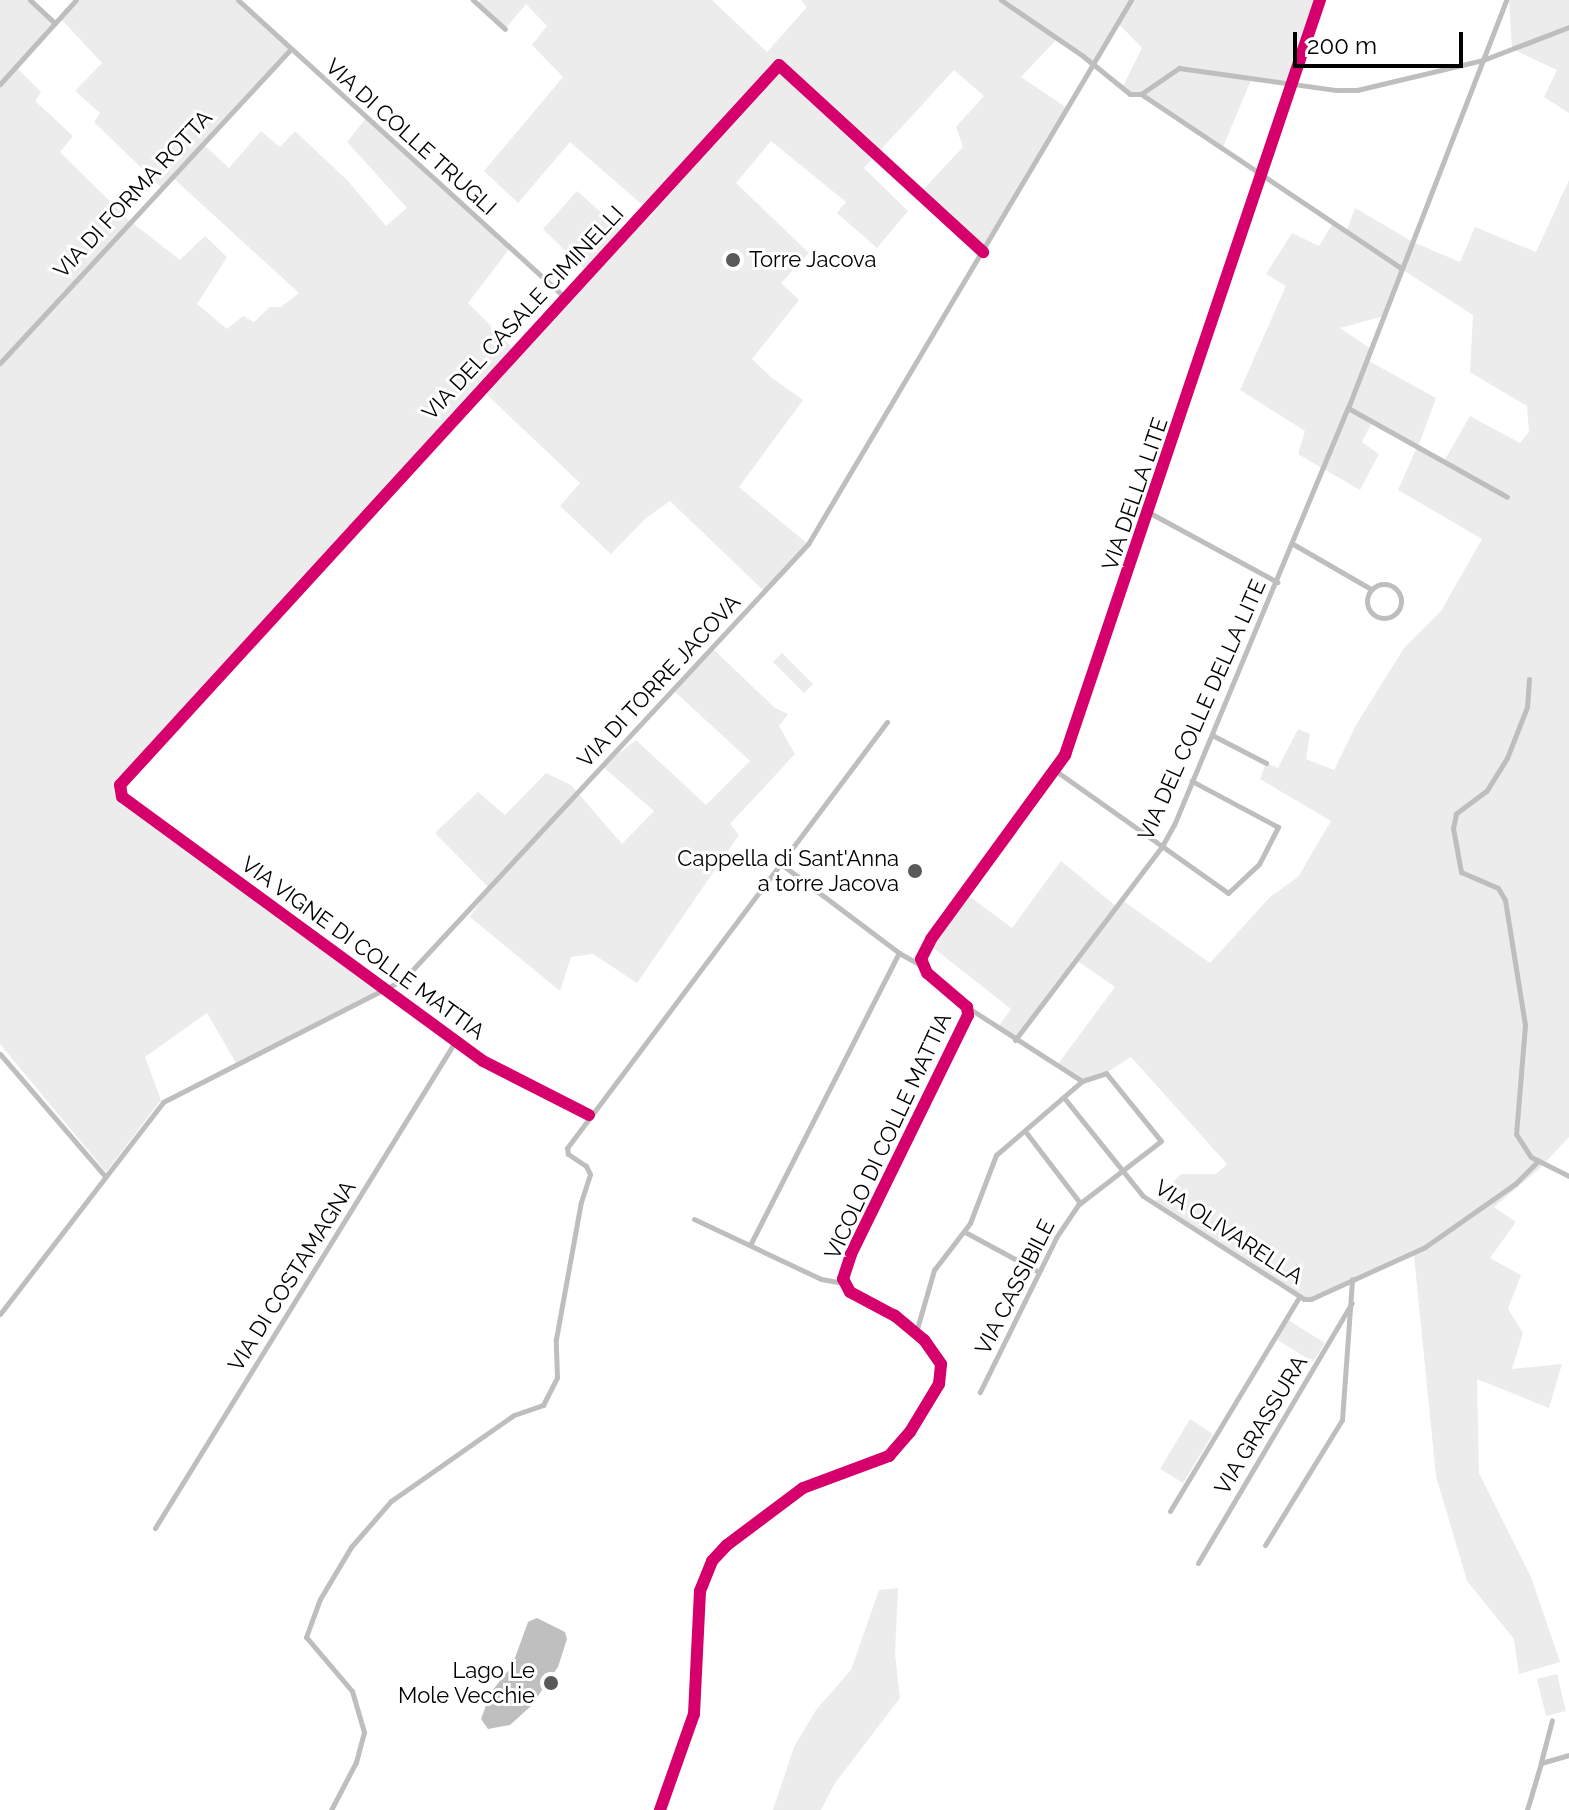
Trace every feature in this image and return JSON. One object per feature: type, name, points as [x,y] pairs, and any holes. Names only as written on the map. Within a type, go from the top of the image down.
[{"type":"street","points":[[30,0],[55,23]]},
{"type":"street","points":[[0,84],[76,0]]},
{"type":"street","name":"VIA DI COLLE TRUGLI","points":[[238,0],[564,297]]},
{"type":"street","points":[[473,0],[505,29]]},
{"type":"street","points":[[1001,0],[1084,57],[1091,66],[1131,95],[1141,94],[1176,68],[1354,91],[1483,60],[1569,27]]},
{"type":"street","name":"VIA DI TORRE JACOVA","points":[[0,1314],[105,1176],[171,1096],[388,989],[410,974],[808,544],[1131,0]]},
{"type":"street","name":"VIA DELLA LITE","points":[[922,966],[921,959],[931,939],[1056,771],[1082,713],[1320,0]]},
{"type":"street","name":"VIA DEL COLLE DELLA LITE","points":[[1015,1040],[1161,848],[1293,544],[1506,0]]},
{"type":"street","name":"VIA DI FORMA ROTTA","points":[[0,363],[291,49]]},
{"type":"street","name":"VIA DEL CASALE CIMINELLI","points":[[122,797],[119,789],[122,782],[779,65],[983,252]]},
{"type":"street","points":[[1141,94],[1402,269]]},
{"type":"street","points":[[1348,408],[1507,497]]},
{"type":"street","points":[[1150,513],[1277,582]]},
{"type":"street","points":[[1293,544],[1371,589],[1386,584],[1395,588],[1401,597],[1398,612],[1383,619],[1373,615],[1367,600],[1371,589]]},
{"type":"street","points":[[1529,679],[1522,721],[1505,762],[1486,791],[1456,814],[1453,828],[1461,872],[1498,888],[1505,900],[1525,1019],[1524,1067],[1514,1128],[1521,1145],[1538,1161],[1551,1164],[1569,1176]]},
{"type":"street","points":[[331,1810],[358,1758],[364,1729],[351,1689],[306,1637],[328,1584],[351,1547],[380,1512],[430,1471],[514,1415],[540,1408],[558,1375],[556,1339],[590,1172],[567,1151],[589,1115],[887,722]]},
{"type":"street","points":[[1212,735],[1266,763]]},
{"type":"street","points":[[1056,771],[1228,893],[1259,864],[1278,827],[1192,781]]},
{"type":"street","name":"VIA VIGNE DI COLLE MATTIA","points":[[122,797],[497,1070],[589,1115]]},
{"type":"street","points":[[781,864],[899,953],[922,966],[967,1007],[1082,1081],[996,1155],[965,1232],[934,1270],[916,1332]]},
{"type":"street","points":[[750,1245],[899,953]]},
{"type":"street","name":"VICOLO DI COLLE MATTIA","points":[[844,1283],[851,1254],[962,1031],[967,1007]]},
{"type":"street","name":"VIA DI COSTAMAGNA","points":[[155,1528],[456,1040]]},
{"type":"street","points":[[0,1054],[105,1176]]},
{"type":"street","name":"VIA CASSIBILE","points":[[980,1392],[1056,1238],[1080,1203],[1161,1141],[1106,1073],[1082,1081]]},
{"type":"street","name":"VIA OLIVARELLA","points":[[1064,1099],[1143,1196],[1299,1297],[1311,1299],[1436,1240],[1515,1184],[1538,1161]]},
{"type":"street","points":[[1025,1131],[1080,1203]]},
{"type":"street","points":[[660,1810],[694,1714],[699,1593],[708,1569],[721,1549],[797,1492],[879,1461],[902,1443],[931,1401],[942,1374],[938,1358],[916,1332],[891,1313],[850,1292],[844,1283],[821,1279],[694,1219]]},
{"type":"street","points":[[965,1232],[1039,1272]]},
{"type":"street","points":[[1265,1545],[1342,1420],[1352,1279]]},
{"type":"street","points":[[1170,1511],[1299,1297]]},
{"type":"street","name":"VIA GRASSURA","points":[[1198,1563],[1352,1303]]},
{"type":"street","points":[[1527,1810],[1552,1720]]},
{"type":"street","points":[[1541,1763],[1569,1755]]},
{"type":"shaded area","points":[[0,0],[30,0],[55,23],[16,67],[41,92],[35,101],[73,136],[60,152],[130,221],[180,260],[205,236],[227,257],[197,304],[227,329],[243,316],[254,322],[270,307],[281,307],[299,293],[172,177],[161,187],[94,122],[100,113],[75,91],[102,63],[60,18],[76,0],[238,0],[291,49],[203,144],[229,168],[261,131],[280,147],[295,131],[348,181],[386,226],[407,208],[347,142],[366,118],[510,248],[468,303],[515,350],[587,272],[543,229],[577,191],[623,232],[646,208],[570,142],[518,203],[484,171],[563,77],[532,45],[547,26],[526,4],[505,29],[477,3],[481,0],[712,0],[767,52],[807,7],[801,0],[1320,0],[1294,84],[1252,78],[1222,149],[1141,95],[1130,94],[1122,88],[1142,48],[1118,23],[1091,66],[1057,39],[1021,77],[1067,108],[983,252],[919,194],[963,147],[956,127],[984,96],[954,70],[864,168],[908,211],[877,248],[837,213],[846,202],[771,141],[736,183],[809,253],[781,283],[799,300],[752,359],[803,400],[739,487],[808,544],[764,591],[670,501],[645,519],[611,554],[560,506],[580,483],[481,389],[122,782],[123,797],[388,989],[236,1063],[207,1013],[145,1057],[161,1100],[106,1172],[0,1044]]},
{"type":"shaded area","points":[[1509,0],[1569,0],[1569,113],[1544,97],[1557,70],[1512,49]]},
{"type":"shaded area","points":[[1569,180],[1569,1137],[1539,1169],[1494,1207],[1516,1222],[1490,1258],[1521,1275],[1508,1309],[1523,1333],[1512,1369],[1562,1364],[1549,1408],[1477,1379],[1479,1473],[1531,1577],[1560,1662],[1519,1674],[1514,1639],[1467,1581],[1436,1476],[1414,1256],[1311,1299],[1299,1297],[1153,1202],[1181,1174],[1216,1174],[1227,1164],[1131,1057],[1106,1073],[1082,1081],[1058,1064],[1115,987],[1076,960],[1015,1040],[998,1027],[1011,1009],[926,942],[965,893],[1012,928],[1061,861],[1116,906],[1122,900],[1210,963],[1270,897],[1298,877],[1331,821],[1260,779],[1266,763],[1278,768],[1298,729],[1310,734],[1306,759],[1334,770],[1356,725],[1404,648],[1441,611],[1482,539],[1398,490],[1417,447],[1372,422],[1362,442],[1379,454],[1360,490],[1298,454],[1305,431],[1240,390],[1286,286],[1266,274],[1292,233],[1319,246],[1333,223],[1346,232],[1355,208],[1413,242],[1460,262],[1475,227],[1536,252]],"holes":[[[1403,270],[1473,315],[1470,372],[1527,406],[1529,432],[1520,443],[1470,416],[1444,461],[1418,447],[1436,398],[1367,360],[1371,349],[1340,328],[1384,316]]]},
{"type":"shaded area","points":[[712,648],[775,708],[788,714],[779,726],[795,754],[730,824],[739,835],[637,983],[593,954],[571,957],[560,991],[470,917],[489,888],[435,833],[478,792],[505,815],[546,773],[571,785],[622,844],[654,811],[602,766],[636,740],[706,805],[750,761],[673,690]]},
{"type":"shaded area","points":[[782,653],[813,684],[804,693],[773,662]]},
{"type":"shaded area","points":[[1288,1320],[1325,1343],[1313,1362],[1276,1339]]},
{"type":"shaded area","points":[[1190,1419],[1213,1434],[1183,1483],[1160,1469]]},
{"type":"shaded area","points":[[898,1588],[895,1654],[900,1698],[835,1783],[821,1810],[773,1810],[794,1747],[816,1710],[851,1670],[879,1590]]},
{"type":"shaded area","name":"Lago Le Mole Vecchie","points":[[537,1618],[565,1632],[567,1639],[558,1667],[531,1706],[510,1725],[488,1729],[481,1719],[491,1692],[512,1666],[528,1622]]},
{"type":"shaded area","points":[[1557,1674],[1566,1711],[1546,1716],[1537,1679]]},
{"type":"cycle path","points":[[660,1810],[694,1714],[700,1591],[712,1561],[727,1545],[803,1488],[889,1456],[910,1432],[939,1384],[941,1364],[924,1340],[895,1316],[850,1292],[843,1279],[851,1254],[968,1015],[967,1007],[927,973],[921,959],[931,939],[1065,755],[1320,0]]},
{"type":"cycle path","points":[[589,1115],[483,1061],[122,797],[120,785],[779,65],[983,252]]},
{"type":"place","name":"Torre Jacova","points":[[733,260]]},
{"type":"place","name":"Cappella di Sant'Anna a torre Jacova","points":[[915,871]]},
{"type":"place","name":"Lago Le Mole Vecchie","points":[[551,1683]]}]
